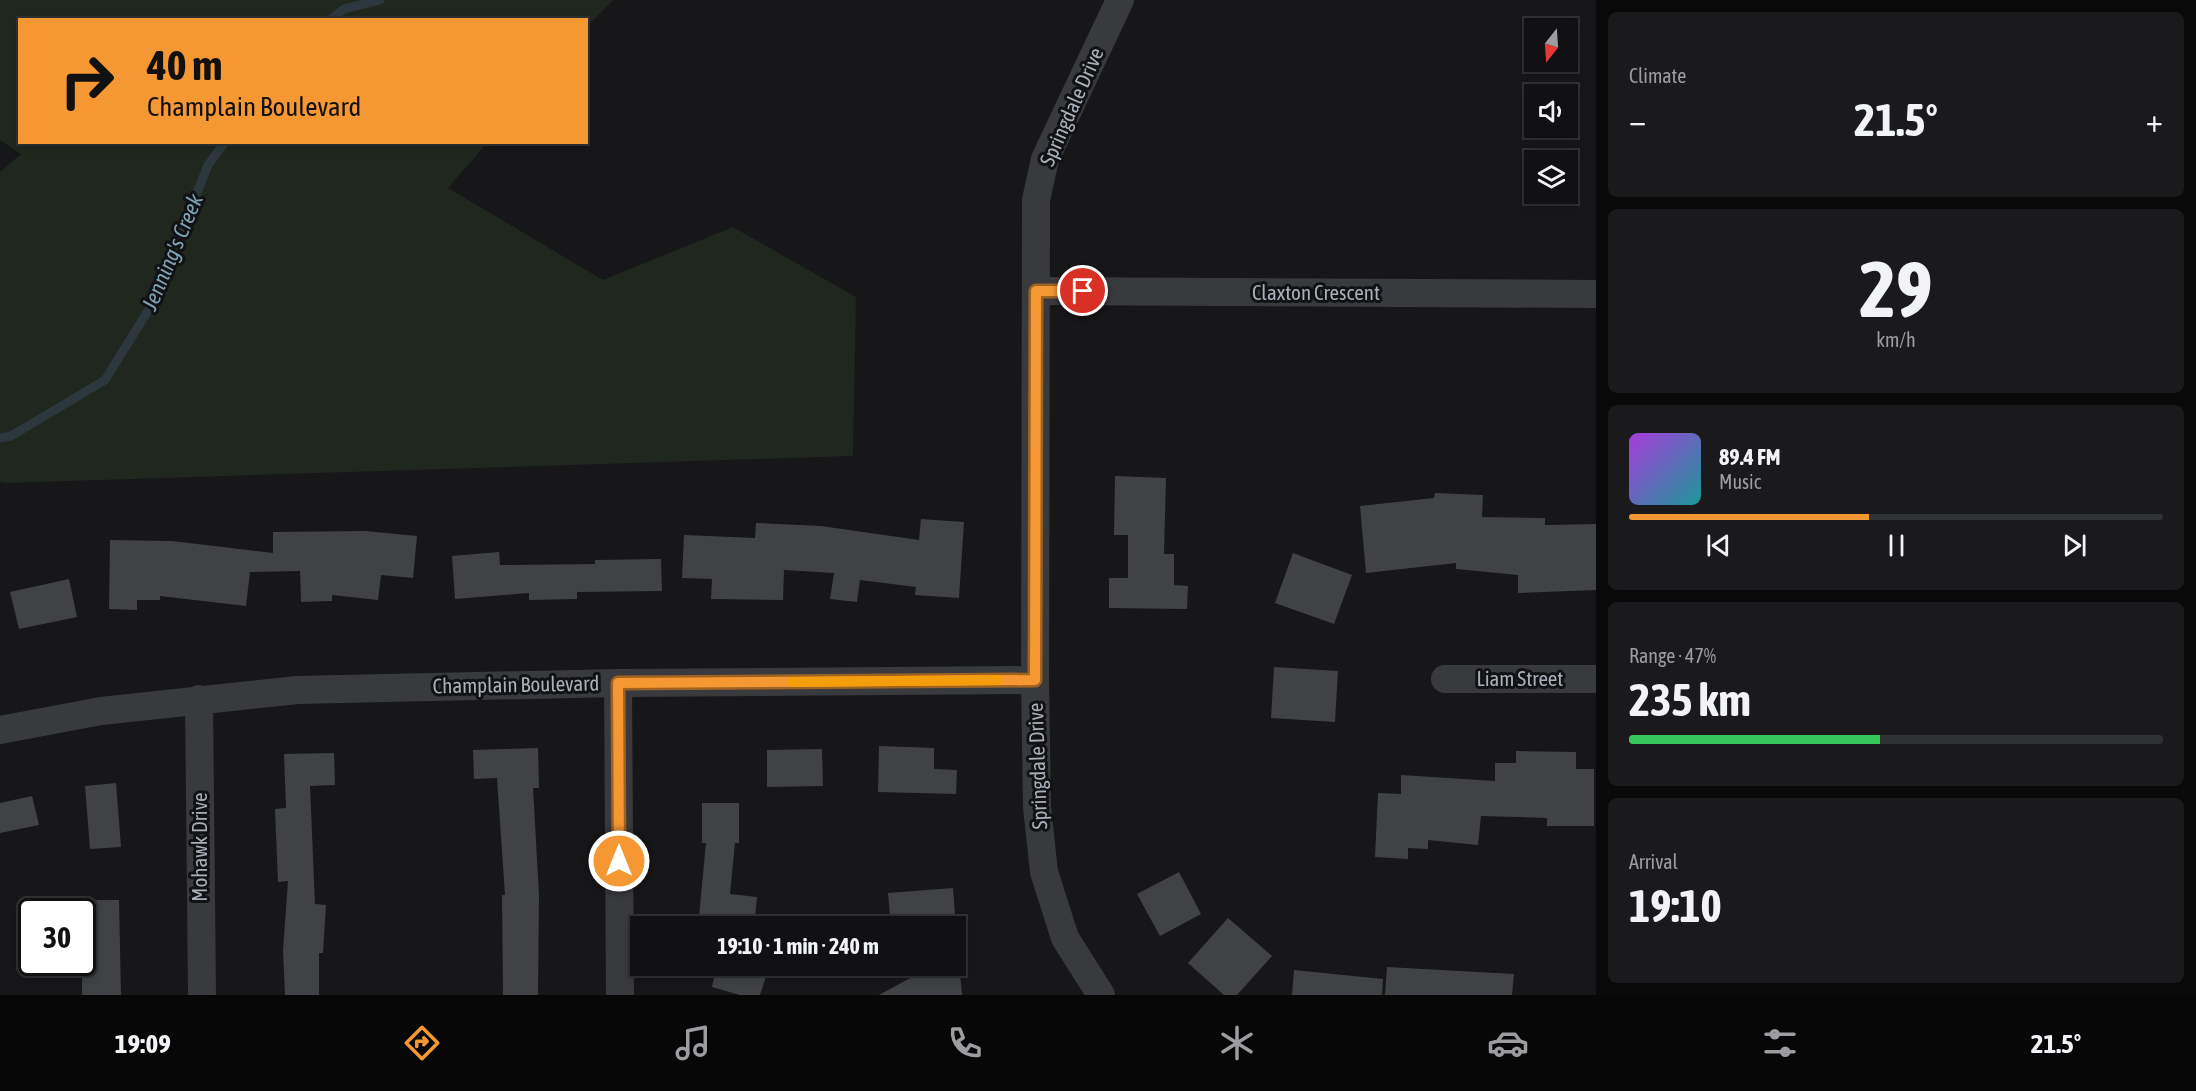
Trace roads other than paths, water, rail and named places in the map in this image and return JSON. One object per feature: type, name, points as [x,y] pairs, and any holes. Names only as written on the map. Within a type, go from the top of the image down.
[{"type":"street","name":"Springdale Drive","points":[[1101,995],[1065,938],[1044,872],[1037,807],[1036,200],[1045,159],[1120,0]]},
{"type":"street","name":"Claxton Crescent","points":[[1036,291],[1596,294]]},
{"type":"street","name":"Liam Street","points":[[1444,679],[1596,678]]},
{"type":"street","name":"Champlain Boulevard","points":[[0,730],[101,711],[297,690],[618,683],[1035,680]]},
{"type":"street","points":[[618,683],[620,995]]},
{"type":"street","name":"Mohawk Drive","points":[[199,699],[202,995]]},
{"type":"waterway","name":"Jenning's Creek","points":[[333,18],[344,9],[380,0]]},
{"type":"waterway","name":"Jenning's Creek","points":[[0,438],[11,436],[105,380],[154,301],[208,165],[224,144]]}]
